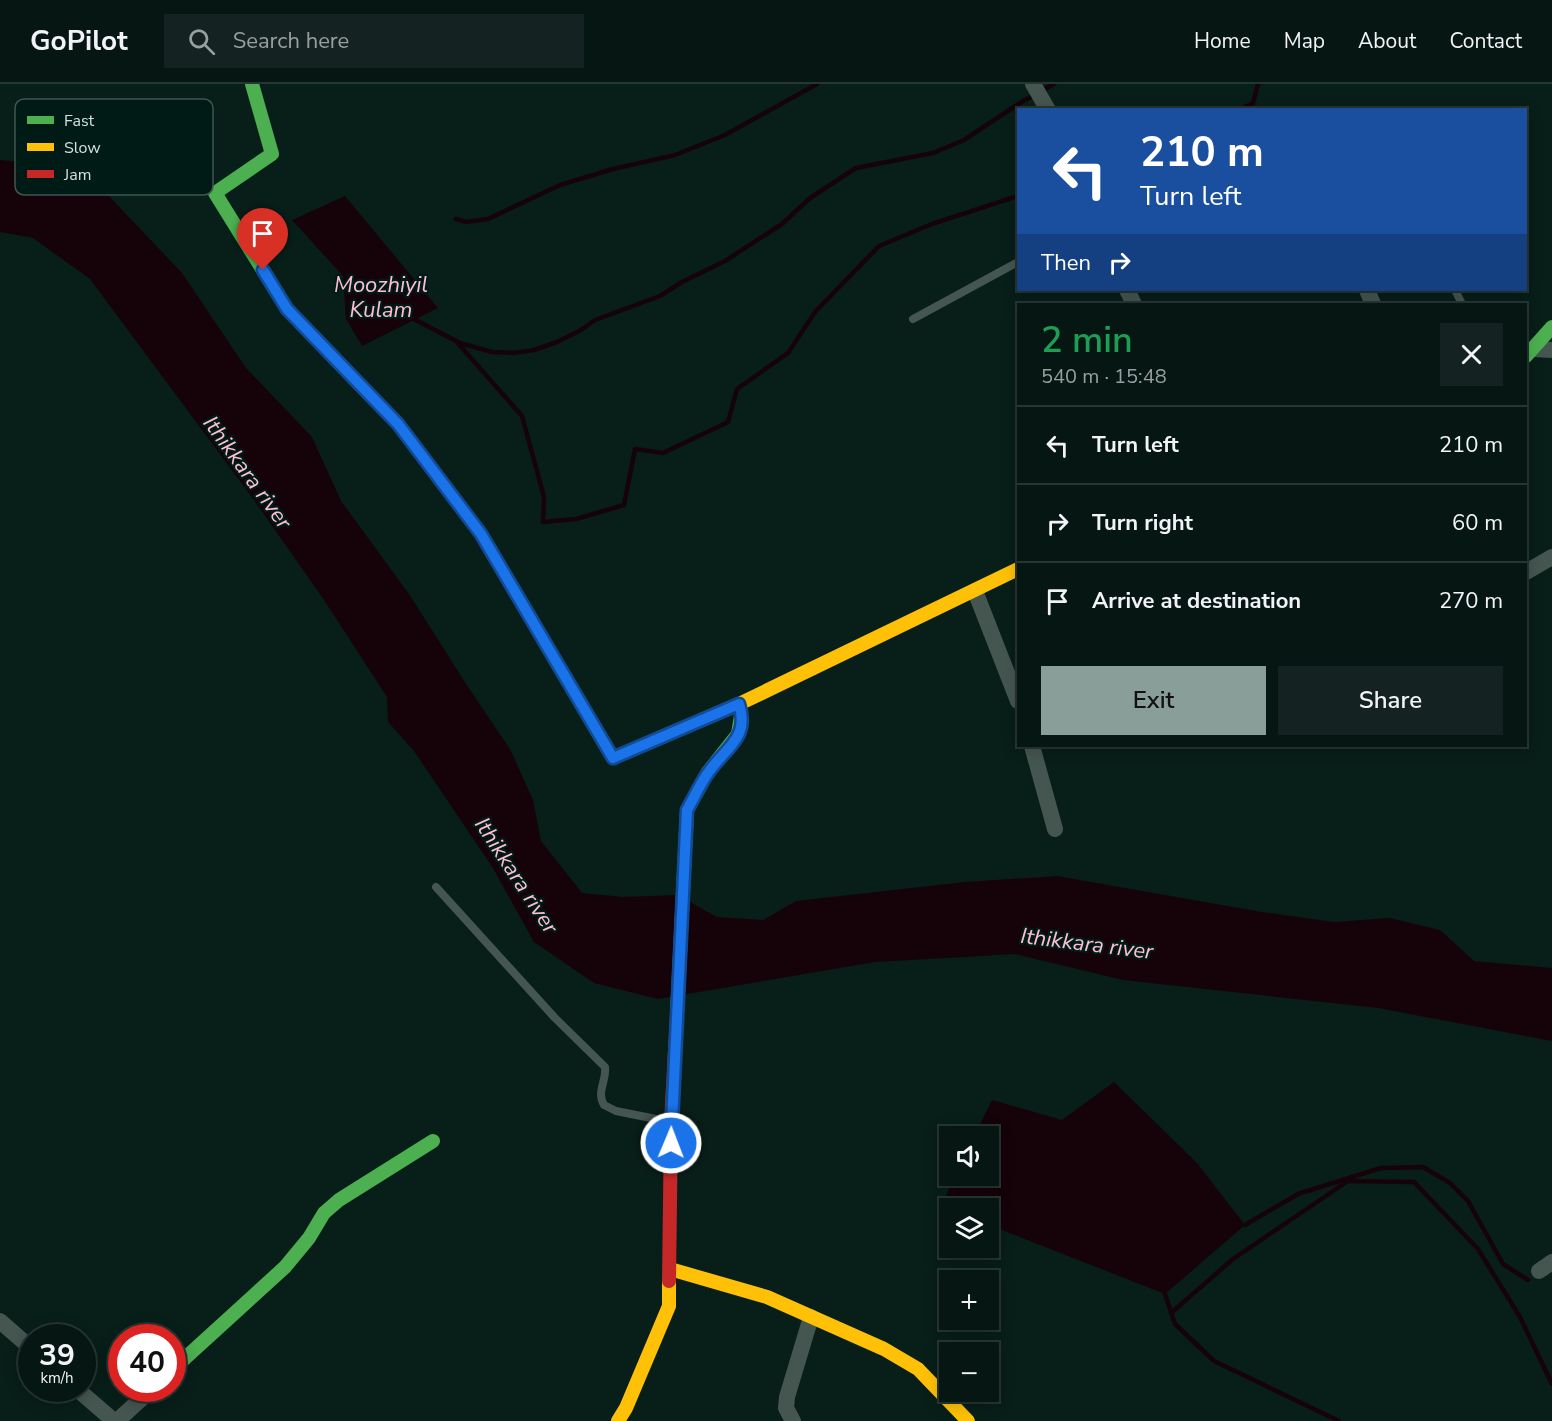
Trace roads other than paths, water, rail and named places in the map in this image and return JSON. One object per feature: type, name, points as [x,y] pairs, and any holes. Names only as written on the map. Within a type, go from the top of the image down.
[{"type":"street","points":[[252,84],[272,154],[215,193],[287,309],[398,424],[481,534],[613,758],[739,704],[1017,570]]},
{"type":"street","points":[[1033,84],[1047,108]]},
{"type":"street","points":[[1530,353],[1552,327]]},
{"type":"street","points":[[1530,353],[1552,350]]},
{"type":"street","points":[[1527,571],[1552,556]]},
{"type":"street","points":[[975,591],[1017,698]]},
{"type":"street","points":[[618,1421],[626,1408],[669,1306],[671,1122],[687,810],[708,773],[740,735],[743,716],[739,704]]},
{"type":"street","points":[[1032,747],[1055,830]]},
{"type":"street","points":[[186,1357],[285,1267],[309,1238],[324,1213],[339,1200],[433,1141]]},
{"type":"street","points":[[670,1269],[767,1298],[884,1349],[918,1369],[968,1421]]},
{"type":"street","points":[[794,1421],[786,1408],[787,1397],[811,1317]]},
{"type":"street","points":[[0,1321],[18,1337]]},
{"type":"street","points":[[92,1402],[115,1421],[137,1402]]},
{"type":"lane","points":[[913,319],[1017,263]]},
{"type":"lane","points":[[436,886],[555,1018],[605,1067],[606,1074],[600,1094],[604,1105],[616,1111],[671,1122]]},
{"type":"water","name":"Ithikkara river","points":[[0,160],[15,161],[15,195],[108,195],[182,273],[246,368],[312,437],[341,501],[409,594],[510,749],[533,800],[541,841],[582,893],[623,897],[677,895],[717,917],[763,920],[796,901],[965,882],[1057,876],[1262,912],[1334,922],[1390,918],[1440,930],[1474,961],[1552,968],[1552,1041],[1378,1008],[1123,980],[1015,954],[875,962],[658,999],[594,983],[534,942],[493,868],[414,751],[388,722],[387,697],[324,600],[254,500],[90,279],[33,238],[0,232]]},
{"type":"water","name":"Moozhiyil Kulam","points":[[345,196],[438,308],[362,346],[346,319],[343,276],[292,220]]},
{"type":"water","points":[[1114,1082],[1197,1163],[1245,1225],[1165,1294],[999,1229],[999,1198],[945,1198],[950,1186],[999,1186],[999,1126],[979,1126],[992,1100],[1062,1120]]},
{"type":"waterway","points":[[456,219],[466,222],[488,219],[560,185],[613,169],[675,155],[725,135],[817,84]]},
{"type":"waterway","points":[[410,317],[460,343],[492,352],[513,353],[534,350],[557,342],[595,320],[660,296],[682,282],[725,261],[782,224],[810,198],[856,168],[933,153],[964,140],[1020,103],[1054,84]]},
{"type":"waterway","points":[[1244,108],[1253,103],[1258,84]]},
{"type":"waterway","points":[[456,341],[522,416],[544,497],[543,522],[576,519],[624,505],[635,449],[663,453],[728,422],[737,389],[788,353],[815,312],[879,246],[932,224],[1017,196]]},
{"type":"waterway","points":[[1245,1225],[1298,1194],[1381,1168],[1423,1167],[1450,1183],[1468,1201],[1503,1264],[1528,1280]]},
{"type":"waterway","points":[[1171,1313],[1233,1259],[1348,1181],[1414,1182],[1478,1249],[1520,1317],[1552,1384]]},
{"type":"waterway","points":[[1165,1294],[1175,1324],[1214,1361],[1339,1421]]}]
